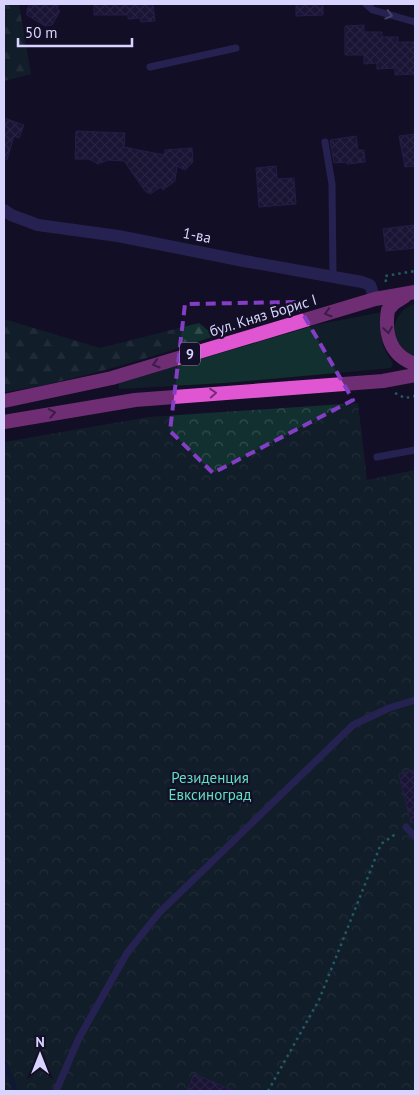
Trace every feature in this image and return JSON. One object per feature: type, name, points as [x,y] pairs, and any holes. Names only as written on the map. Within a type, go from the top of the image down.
[{"type":"highway","name":"бул. Княз Борис I","points":[[4,401],[112,378],[375,299],[412,293]]},
{"type":"highway","points":[[412,293],[394,303],[388,310],[387,330],[397,354],[415,364]]},
{"type":"highway","points":[[4,422],[135,400],[383,381],[415,375]]},
{"type":"street","name":"1-ва","points":[[4,210],[11,215],[38,225],[118,236],[244,261],[333,276],[370,285],[375,299]]},
{"type":"lane","points":[[366,4],[372,10],[415,22]]},
{"type":"lane","points":[[150,67],[236,48]]},
{"type":"lane","points":[[325,142],[332,184],[333,276]]},
{"type":"lane","points":[[377,457],[415,450]]},
{"type":"lane","points":[[56,1091],[79,1038],[127,953],[160,913],[353,726],[389,708],[415,700]]},
{"type":"lane","points":[[406,827],[415,837]]},
{"type":"path","points":[[386,282],[385,276],[415,271]]},
{"type":"path","points":[[405,398],[415,396]]},
{"type":"path","points":[[268,1091],[319,1000],[381,844],[406,827]]},
{"type":"highlighted area","points":[[296,302],[353,400],[213,473],[170,431],[185,304]]},
{"type":"green space","points":[[4,4],[19,4],[31,74],[4,81]]},
{"type":"green space","points":[[415,304],[415,358],[401,347],[393,331],[400,314],[406,308]]},
{"type":"green space","points":[[382,312],[382,339],[385,351],[393,364],[391,368],[225,383],[119,389],[119,383],[316,325]]},
{"type":"green space","points":[[4,319],[100,348],[199,323],[215,336],[84,376],[4,392]]},
{"type":"green space","name":"Резиденция Евксиноград","points":[[358,403],[367,480],[415,470],[415,1091],[4,1091],[4,442],[149,417]]},
{"type":"building","points":[[30,4],[59,4],[57,9],[60,11],[52,25],[45,26],[27,15],[27,9]]},
{"type":"building","points":[[94,4],[153,4],[155,21],[141,22],[140,18],[128,19],[128,15],[94,15]]},
{"type":"building","points":[[296,4],[323,4],[323,15],[296,16]]},
{"type":"building","points":[[364,25],[364,32],[382,32],[382,37],[398,37],[398,42],[415,42],[415,74],[395,75],[395,68],[377,69],[377,63],[364,64],[364,55],[345,55],[345,26]]},
{"type":"building","points":[[4,118],[24,125],[19,138],[14,136],[7,160],[4,159]]},
{"type":"building","points":[[76,131],[125,133],[124,147],[164,155],[165,150],[192,148],[193,162],[185,170],[177,166],[175,181],[163,190],[161,187],[150,194],[145,191],[124,161],[108,160],[98,164],[89,159],[75,159]]},
{"type":"building","points":[[415,134],[415,166],[405,167],[399,136]]},
{"type":"building","points":[[356,136],[358,150],[364,150],[365,162],[334,163],[330,140]]},
{"type":"building","points":[[276,166],[277,179],[294,178],[296,204],[259,207],[256,168]]},
{"type":"building","points":[[414,225],[415,248],[386,251],[383,229]]},
{"type":"building","points":[[415,770],[415,822],[411,823],[399,774]]},
{"type":"building","points":[[194,1074],[234,1091],[187,1091]]},
{"type":"waterway","points":[[4,1061],[16,1091]]}]
